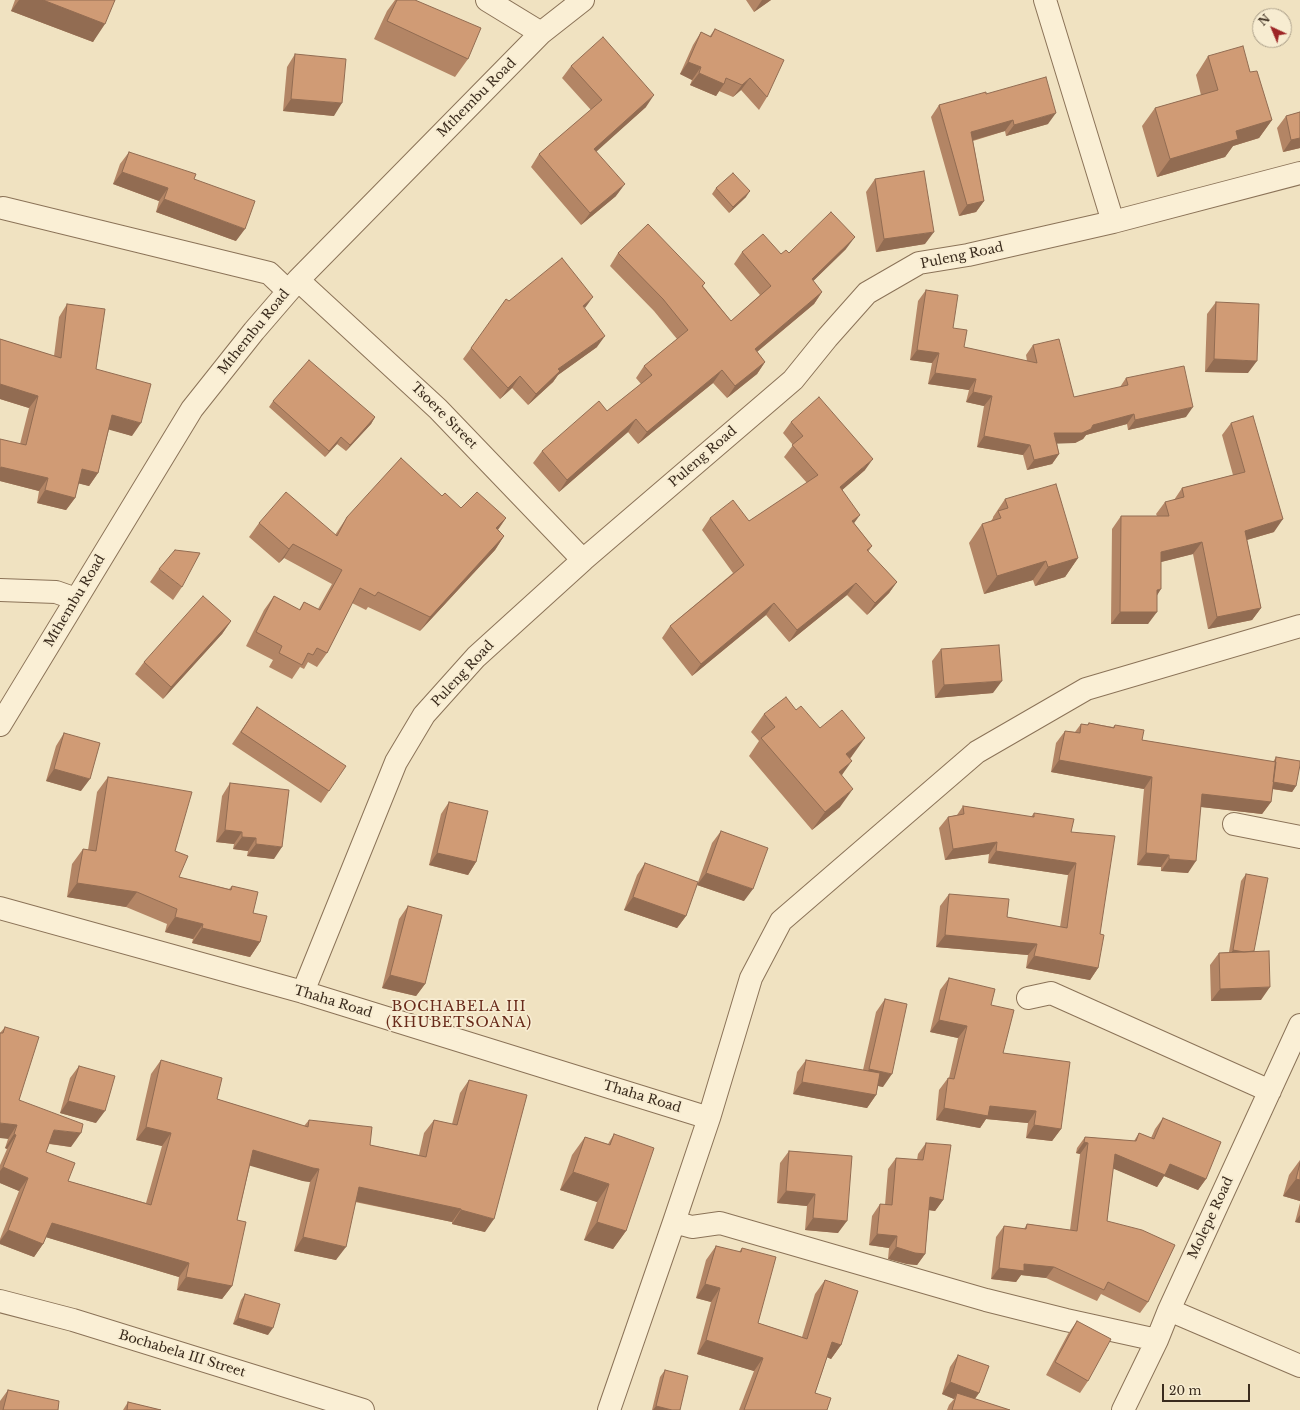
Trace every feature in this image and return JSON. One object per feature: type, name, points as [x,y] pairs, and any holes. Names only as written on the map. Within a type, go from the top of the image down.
[{"type":"street","points":[[487,0],[541,33]]},
{"type":"street","name":"Mthembu Road","points":[[0,725],[192,409],[293,285],[541,33],[583,0]]},
{"type":"street","points":[[1045,0],[1113,222]]},
{"type":"street","name":"Puleng Road","points":[[303,992],[396,762],[424,715],[476,657],[583,560],[793,380],[827,338],[867,293],[919,263],[968,255],[1113,222],[1300,173]]},
{"type":"street","name":"Tsoere Street","points":[[3,208],[269,273],[293,285],[438,409],[583,560]]},
{"type":"street","points":[[0,590],[56,592],[76,599]]},
{"type":"street","points":[[609,1410],[709,1118],[751,978],[781,921],[977,752],[1086,689],[1300,626]]},
{"type":"street","points":[[1234,824],[1300,837]]},
{"type":"street","name":"Thaha Road","points":[[0,908],[303,992],[709,1118]]},
{"type":"street","points":[[1028,998],[1050,994],[1270,1091]]},
{"type":"street","name":"Molepe Road","points":[[1123,1410],[1157,1340],[1169,1310],[1300,1025]]},
{"type":"street","points":[[674,1222],[692,1227],[720,1223],[986,1300],[1066,1320],[1157,1340]]},
{"type":"street","name":"Bochabela III Street","points":[[0,1301],[73,1320],[363,1410]]},
{"type":"street","points":[[1169,1310],[1300,1366]]},
{"type":"building","points":[[43,0],[115,0],[105,24]]},
{"type":"building","points":[[397,0],[415,0],[481,28],[468,59],[387,21]]},
{"type":"building","points":[[715,29],[784,60],[767,97],[750,78],[742,85],[726,78],[724,84],[699,73],[701,67],[688,62],[701,32],[711,37]]},
{"type":"building","points":[[603,37],[654,95],[594,149],[625,184],[590,213],[539,154],[602,100],[571,66]]},
{"type":"building","points":[[1243,46],[1250,72],[1257,71],[1272,120],[1236,131],[1238,139],[1170,159],[1155,108],[1218,90],[1208,56]]},
{"type":"building","points":[[295,54],[346,59],[342,103],[291,99]]},
{"type":"building","points":[[1046,77],[1056,113],[1014,125],[1013,120],[971,132],[984,201],[967,205],[939,105],[986,92],[986,94]]},
{"type":"building","points":[[1300,112],[1300,138],[1291,140],[1286,116]]},
{"type":"building","points":[[129,152],[196,174],[194,179],[255,201],[245,229],[164,199],[168,188],[122,172]]},
{"type":"building","points":[[924,171],[934,232],[884,239],[875,179]]},
{"type":"building","points":[[733,173],[750,191],[733,207],[716,188]]},
{"type":"building","points":[[831,212],[855,237],[812,279],[822,292],[755,349],[765,362],[735,386],[722,370],[647,432],[636,419],[567,480],[542,451],[599,401],[607,411],[652,375],[644,366],[688,330],[663,299],[618,253],[648,224],[705,283],[702,286],[731,321],[771,286],[742,252],[763,234],[781,254],[786,250],[789,253]]},
{"type":"building","points":[[562,258],[593,297],[583,306],[605,336],[558,369],[560,371],[536,394],[520,376],[508,388],[471,348],[506,299],[509,301]]},
{"type":"building","points":[[926,290],[958,295],[953,328],[967,330],[964,347],[1037,363],[1033,345],[1059,339],[1074,397],[1128,385],[1126,378],[1184,366],[1193,407],[1135,420],[1134,414],[1093,425],[1091,429],[1082,433],[1054,433],[1059,454],[1034,460],[1030,445],[984,436],[992,396],[973,392],[976,379],[935,373],[939,353],[917,350]]},
{"type":"building","points":[[1216,302],[1259,304],[1257,361],[1214,359]]},
{"type":"building","points":[[67,304],[105,309],[96,369],[151,384],[141,423],[112,415],[98,473],[82,469],[75,498],[45,490],[48,478],[1,467],[0,470],[0,439],[26,445],[38,396],[0,384],[0,339],[61,358]]},
{"type":"building","points":[[309,360],[375,417],[350,445],[341,437],[329,451],[273,401]]},
{"type":"building","points":[[819,397],[873,459],[840,487],[860,515],[852,521],[872,546],[867,550],[897,582],[875,603],[856,583],[797,630],[774,603],[701,664],[670,626],[744,565],[710,518],[733,500],[749,521],[818,475],[792,445],[803,436],[791,422]]},
{"type":"building","points":[[1253,416],[1283,519],[1245,531],[1261,608],[1217,617],[1202,542],[1161,552],[1161,589],[1157,590],[1157,612],[1120,612],[1121,516],[1169,516],[1165,502],[1184,497],[1182,488],[1245,472],[1231,423]]},
{"type":"building","points":[[401,458],[442,496],[445,493],[461,508],[477,492],[506,518],[496,528],[504,536],[430,617],[378,592],[375,596],[360,588],[327,653],[317,648],[313,655],[308,653],[302,665],[279,653],[282,646],[256,632],[274,596],[300,610],[304,602],[320,610],[342,570],[293,544],[289,549],[259,523],[286,492],[337,536],[347,517]]},
{"type":"building","points":[[1056,484],[1078,558],[1048,567],[1046,561],[997,576],[982,524],[1001,518],[998,511],[1008,508],[1005,499]]},
{"type":"building","points":[[175,550],[200,553],[182,587],[159,569]]},
{"type":"building","points":[[203,596],[231,621],[171,687],[144,662]]},
{"type":"building","points":[[999,645],[1002,681],[944,685],[941,649]]},
{"type":"building","points":[[786,697],[796,710],[801,706],[820,728],[842,710],[865,738],[846,754],[852,761],[839,772],[853,789],[825,812],[761,738],[775,727],[764,714]]},
{"type":"building","points":[[257,707],[346,766],[329,791],[241,732]]},
{"type":"building","points":[[1089,723],[1114,728],[1115,725],[1144,730],[1142,740],[1276,762],[1271,802],[1202,794],[1196,861],[1169,859],[1169,855],[1146,853],[1152,777],[1059,760],[1065,731],[1080,733],[1081,724],[1088,725]]},
{"type":"building","points":[[64,733],[100,743],[90,779],[54,769]]},
{"type":"building","points":[[1276,757],[1300,761],[1296,786],[1273,782]]},
{"type":"building","points":[[108,777],[192,792],[175,851],[188,856],[179,877],[231,890],[232,886],[258,892],[253,913],[267,916],[260,942],[202,928],[203,924],[175,917],[177,909],[137,892],[77,883],[83,849],[96,851]]},
{"type":"building","points":[[230,783],[289,790],[282,847],[256,844],[256,838],[242,837],[242,832],[225,830]]},
{"type":"building","points":[[449,802],[488,811],[476,862],[437,853]]},
{"type":"building","points":[[963,806],[1034,817],[1034,813],[1074,819],[1071,832],[1115,836],[1100,934],[1104,935],[1098,968],[1034,956],[1037,944],[945,935],[949,894],[1009,899],[1007,917],[1067,928],[1076,863],[996,851],[997,842],[953,849],[948,817],[964,814]]},
{"type":"building","points":[[721,831],[768,848],[753,889],[706,873]]},
{"type":"building","points":[[645,863],[698,882],[686,916],[633,897]]},
{"type":"building","points":[[1246,874],[1268,878],[1254,951],[1244,952],[1233,950]]},
{"type":"building","points":[[408,906],[442,915],[425,984],[390,975]]},
{"type":"building","points":[[1269,951],[1270,987],[1220,989],[1219,953]]},
{"type":"building","points":[[949,978],[995,989],[991,1005],[1014,1010],[1003,1053],[1070,1062],[1061,1129],[1034,1125],[1036,1111],[990,1106],[988,1116],[944,1108],[948,1078],[954,1079],[967,1026],[939,1020]]},
{"type":"building","points":[[885,999],[907,1004],[892,1074],[869,1069]]},
{"type":"building","points":[[5,1027],[39,1037],[19,1100],[83,1124],[81,1133],[54,1130],[46,1152],[75,1163],[68,1181],[151,1205],[171,1133],[146,1127],[161,1060],[222,1078],[217,1099],[308,1127],[309,1120],[372,1127],[370,1145],[426,1157],[434,1120],[457,1125],[469,1080],[527,1095],[494,1219],[461,1209],[359,1187],[346,1247],[303,1237],[319,1169],[253,1150],[237,1220],[246,1222],[232,1286],[186,1277],[189,1263],[52,1223],[43,1244],[8,1230],[28,1178],[3,1167],[16,1135],[14,1134],[17,1125],[0,1123],[0,1033],[3,1033]]},
{"type":"building","points":[[806,1060],[880,1073],[876,1095],[802,1082]]},
{"type":"building","points":[[79,1066],[115,1076],[105,1111],[68,1101]]},
{"type":"building","points":[[1163,1118],[1221,1142],[1206,1179],[1170,1164],[1165,1175],[1115,1154],[1107,1221],[1142,1230],[1175,1245],[1148,1302],[1108,1282],[1104,1290],[1054,1267],[1024,1264],[1024,1271],[999,1268],[1004,1226],[1026,1229],[1027,1224],[1077,1231],[1088,1143],[1084,1142],[1085,1137],[1136,1141],[1139,1133],[1154,1139]]},
{"type":"building","points":[[614,1134],[654,1148],[626,1231],[597,1222],[609,1184],[573,1172],[585,1137],[610,1145]]},
{"type":"building","points":[[926,1143],[951,1145],[943,1200],[930,1197],[925,1254],[915,1253],[896,1247],[897,1236],[877,1234],[880,1204],[892,1205],[896,1158],[923,1160]]},
{"type":"building","points":[[789,1151],[852,1156],[847,1221],[813,1218],[815,1194],[786,1191]]},
{"type":"building","points":[[1300,1163],[1300,1180],[1296,1179]]},
{"type":"building","points":[[716,1246],[741,1252],[742,1248],[776,1257],[758,1323],[807,1339],[825,1280],[858,1291],[841,1345],[832,1342],[815,1393],[831,1398],[827,1410],[744,1410],[763,1358],[706,1340],[720,1288],[705,1284]]},
{"type":"building","points":[[245,1294],[280,1304],[273,1328],[238,1318]]},
{"type":"building","points":[[1077,1321],[1111,1339],[1088,1381],[1055,1362]]},
{"type":"building","points":[[958,1355],[989,1366],[979,1393],[950,1382]]},
{"type":"building","points":[[665,1370],[688,1376],[680,1410],[672,1410],[656,1406]]},
{"type":"building","points":[[8,1390],[59,1401],[58,1410],[3,1410]]},
{"type":"building","points":[[957,1393],[1010,1410],[952,1410]]},
{"type":"building","points":[[128,1402],[161,1410],[127,1410]]},
{"type":"district","name":"BOCHABELA III (KHUBETSOANA)","points":[[459,1016]]}]
